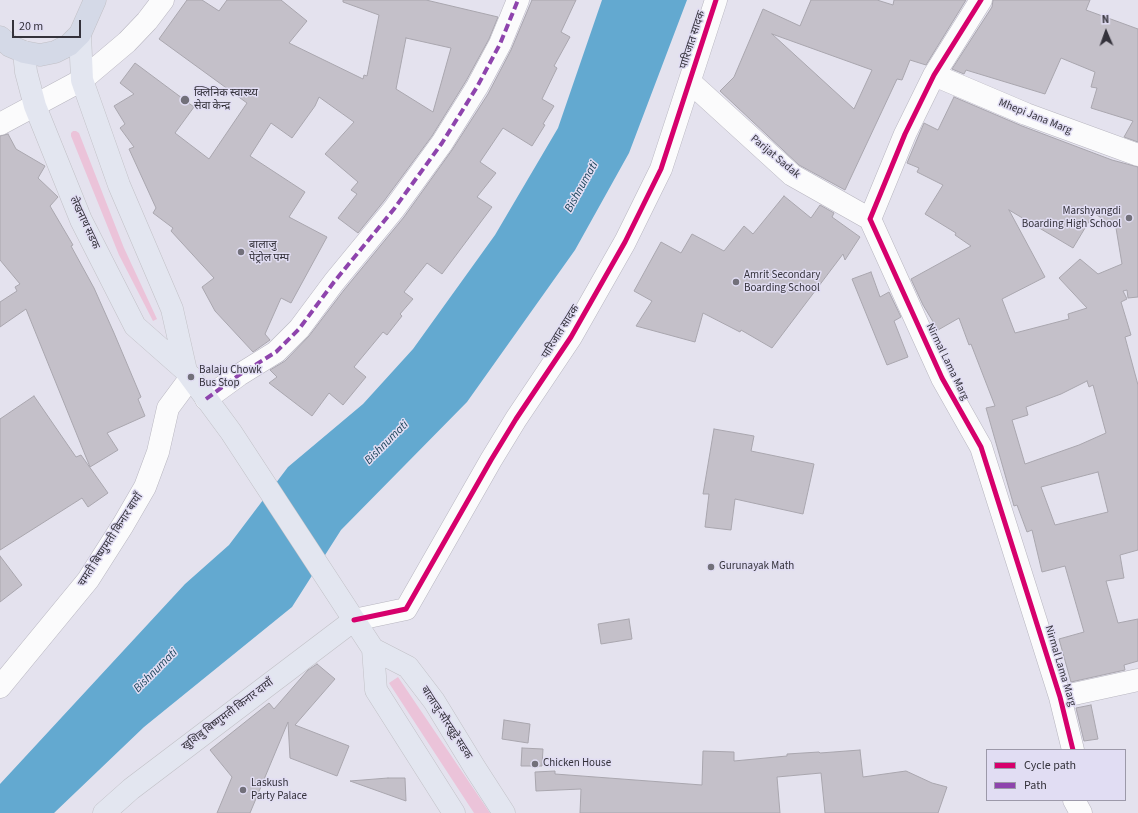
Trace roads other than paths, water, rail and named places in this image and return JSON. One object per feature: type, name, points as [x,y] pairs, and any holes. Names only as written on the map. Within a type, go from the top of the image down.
[{"type":"highway","points":[[9,46],[40,55],[55,52],[69,45],[88,13]]},
{"type":"main road","name":"लेखनाथ सडक","points":[[88,13],[82,80],[119,185],[172,309],[188,374]]},
{"type":"main road","name":"लेखनाथ सडक","points":[[9,46],[26,72],[35,106],[81,220],[135,326],[188,374],[231,432],[331,586]]},
{"type":"main road","name":"बालाजु-सौरखुट्टे सडक","points":[[331,586],[373,649],[376,690],[454,813]]},
{"type":"main road","name":"खुशिबु बिष्णुमती किनार दायाँ","points":[[104,813],[131,789],[354,620]]},
{"type":"main road","name":"बालाजु-सौरखुट्टे सडक","points":[[373,649],[408,667],[434,701],[504,813]]},
{"type":"street","points":[[0,124],[82,80],[126,42],[147,21],[163,0]]},
{"type":"street","points":[[206,399],[239,375],[276,352],[299,329],[334,282],[394,209],[442,143],[477,87],[500,44],[518,0]]},
{"type":"street","name":"पारिजात सादक","points":[[354,620],[406,609],[491,460],[516,419],[571,337],[625,242],[661,169],[716,0]]},
{"type":"street","points":[[870,218],[906,134],[934,75],[980,0]]},
{"type":"street","name":"Mhepi Jana Marg","points":[[934,75],[1026,114],[1138,155]]},
{"type":"street","name":"Parijat Sadak","points":[[690,82],[792,175],[870,218]]},
{"type":"street","name":"Nirmal Lama Marg","points":[[870,218],[942,378],[981,447],[1060,697],[1073,749]]},
{"type":"street","name":"चमती बिष्णुमती किनार बायाँ","points":[[0,687],[88,580],[123,525],[145,487],[158,452],[168,408],[188,374]]},
{"type":"street","points":[[1060,697],[1138,680]]},
{"type":"street","points":[[1075,801],[1081,813]]},
{"type":"water","name":"Bishnumati","points":[[602,0],[687,0],[629,153],[575,250],[467,402],[341,530],[292,607],[144,727],[54,813],[0,813],[0,784],[185,584],[229,545],[288,467],[363,404],[413,349],[495,235],[558,128]]},
{"type":"place","name":"क्लिनिक स्वास्थ्य सेवा केन्द्र","points":[[185,100]]},
{"type":"place","name":"Marshyangdi Boarding High School","points":[[1129,218]]},
{"type":"place","name":"बालाजु पेट्रोल पम्प","points":[[241,252]]},
{"type":"place","name":"Amrit Secondary Boarding School","points":[[736,282]]},
{"type":"place","name":"Balaju Chowk Bus Stop","points":[[191,377]]},
{"type":"place","name":"Gurunayak Math","points":[[711,567]]},
{"type":"place","name":"Chicken House","points":[[535,764]]},
{"type":"place","name":"Laskush Party Palace","points":[[243,790]]}]
